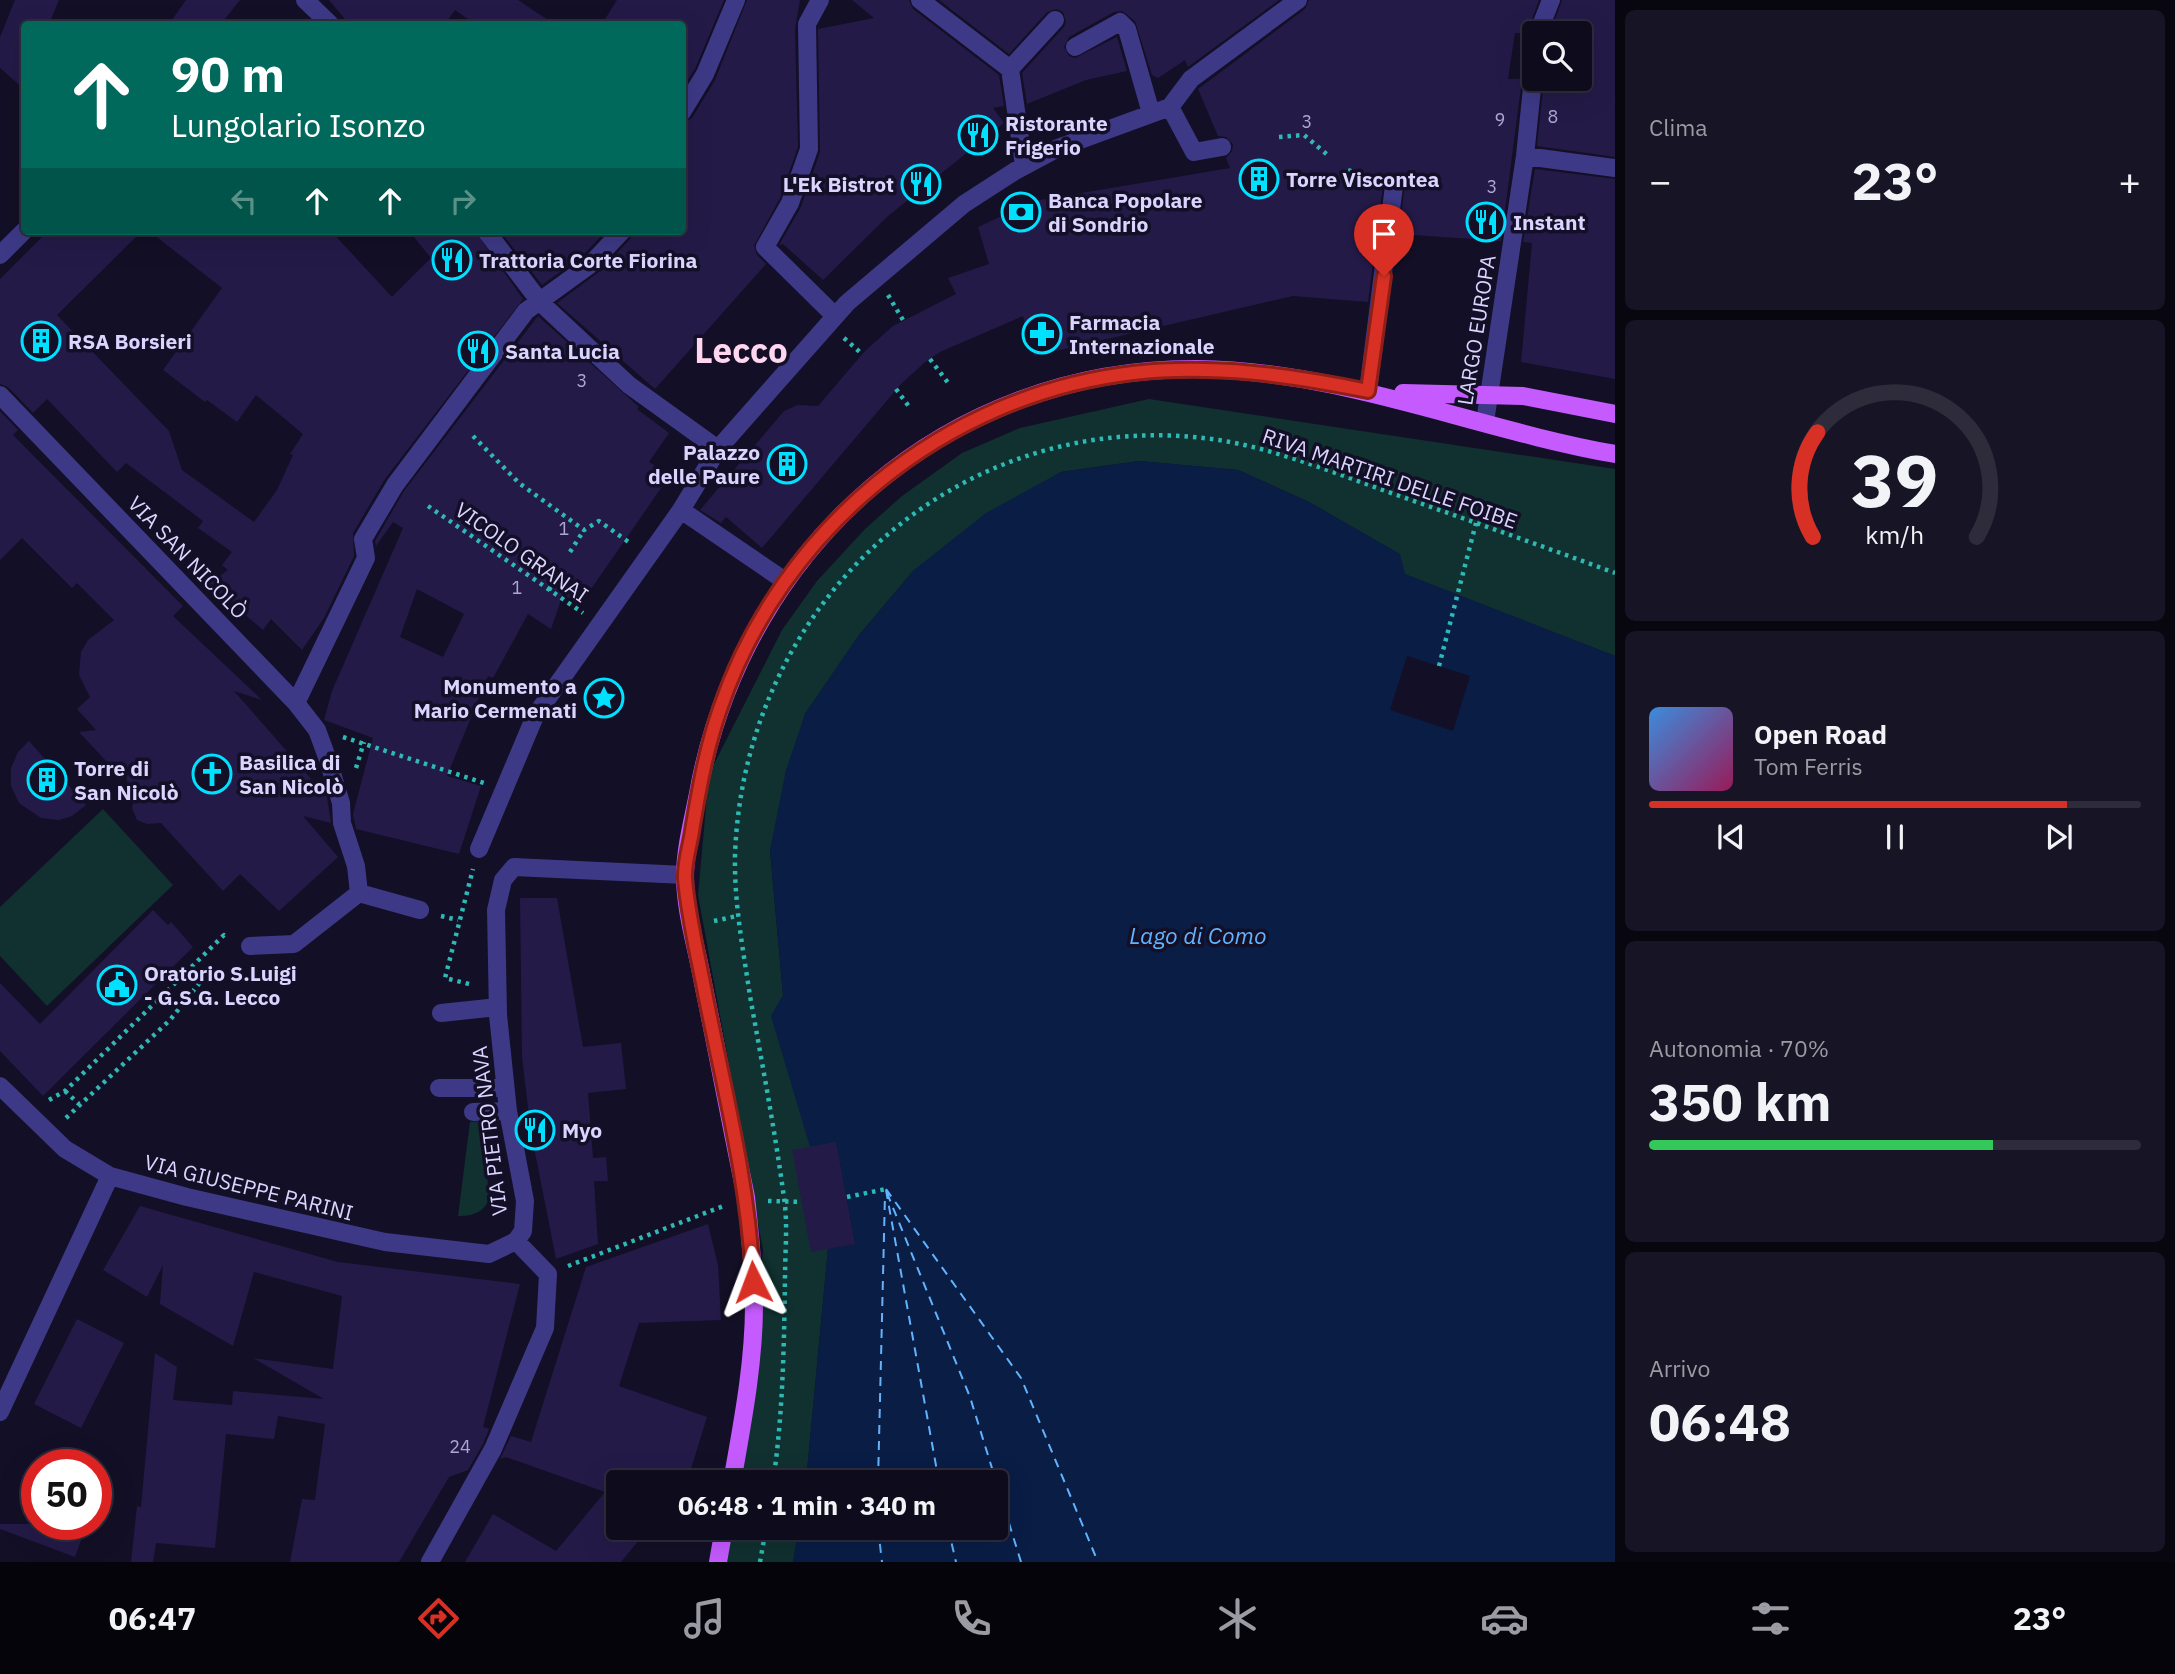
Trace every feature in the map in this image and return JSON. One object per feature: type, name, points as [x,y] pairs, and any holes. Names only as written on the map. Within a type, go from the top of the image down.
[{"type":"main road","points":[[734,1470],[748,1382],[754,1307],[746,1197],[685,875],[705,761],[723,698],[744,649],[785,581],[846,509],[905,461],[956,428],[1039,394],[1124,374],[1199,369],[1263,374],[1371,392],[1615,454]]},
{"type":"main road","points":[[1371,392],[1523,396],[1615,414]]},
{"type":"main road","points":[[718,1562],[722,1540]]},
{"type":"street","points":[[304,0],[327,21]]},
{"type":"street","points":[[686,106],[705,74],[736,0]]},
{"type":"street","points":[[820,0],[807,24],[809,149],[790,203],[765,247],[835,316]]},
{"type":"street","points":[[920,0],[1010,69],[1024,166]]},
{"type":"street","points":[[479,849],[535,716],[681,510],[718,449],[835,316],[928,232],[964,204],[1058,148],[1170,107],[1192,79],[1298,0]]},
{"type":"street","points":[[1543,21],[1551,0]]},
{"type":"street","points":[[1010,69],[1055,20]]},
{"type":"street","points":[[1075,47],[1120,22],[1127,29],[1151,113]]},
{"type":"street","name":"LARGO EUROPA","points":[[1485,422],[1497,355],[1532,91]]},
{"type":"street","points":[[1170,107],[1194,152],[1222,147]]},
{"type":"street","points":[[1525,156],[1615,168]]},
{"type":"street","points":[[1371,392],[1394,186]]},
{"type":"street","points":[[0,255],[21,234]]},
{"type":"street","points":[[489,235],[541,303],[628,384],[718,449]]},
{"type":"street","points":[[296,703],[366,558],[363,539],[395,485],[527,311],[591,264],[618,235]]},
{"type":"street","name":"VIA SAN NICOLÒ","points":[[0,395],[296,703],[317,730],[341,803],[342,823],[356,866],[359,893]]},
{"type":"street","points":[[681,510],[785,581]]},
{"type":"street","name":"VIA PIETRO NAVA","points":[[548,1274],[516,1241],[523,1231],[525,1201],[508,1111],[498,1007],[496,910],[503,880],[514,867],[685,875]]},
{"type":"street","points":[[250,946],[293,944],[359,893],[420,910]]},
{"type":"street","points":[[441,1013],[498,1007]]},
{"type":"street","name":"VIA GIUSEPPE PARINI","points":[[0,1086],[65,1149],[110,1176],[187,1197],[385,1242],[489,1254],[516,1241]]},
{"type":"street","points":[[439,1087],[505,1088]]},
{"type":"street","points":[[473,1112],[508,1111]]},
{"type":"street","points":[[0,1412],[110,1176]]},
{"type":"street","points":[[429,1562],[493,1449],[545,1328],[548,1274]]},
{"type":"path","points":[[1279,137],[1304,135],[1331,157]]},
{"type":"path","points":[[930,359],[949,384]]},
{"type":"path","points":[[896,389],[910,408]]},
{"type":"path","points":[[473,436],[519,483],[584,530]]},
{"type":"path","name":"RIVA MARTIRI DELLE FOIBE","points":[[737,916],[735,853],[745,773],[765,705],[784,662],[821,603],[869,550],[904,520],[964,482],[1019,459],[1075,443],[1122,437],[1192,437],[1239,444],[1284,456],[1615,573]]},
{"type":"path","name":"VICOLO GRANAI","points":[[428,506],[581,611],[595,628]]},
{"type":"path","points":[[570,552],[584,530],[599,521],[646,558]]},
{"type":"path","points":[[1439,666],[1476,523]]},
{"type":"path","points":[[549,590],[554,582]]},
{"type":"path","points":[[364,742],[486,783]]},
{"type":"path","points":[[479,849],[458,920],[445,978],[461,983],[498,985]]},
{"type":"path","points":[[29,1116],[45,1102],[65,1091],[224,935],[243,953],[250,946]]},
{"type":"path","points":[[65,1091],[79,1104],[153,1037],[201,981],[189,970]]},
{"type":"path","points":[[846,1198],[886,1189]]},
{"type":"path","points":[[548,1274],[746,1197],[785,1203],[802,1202]]},
{"type":"path","points":[[760,1562],[764,1540]]},
{"type":"green space","points":[[1149,399],[1615,469],[1615,656],[1404,574],[1399,554],[1309,502],[1238,470],[1139,461],[1061,472],[914,570],[859,635],[805,714],[770,850],[783,995],[836,1142],[855,1244],[828,1249],[807,1470],[737,1470],[763,1250],[698,895],[709,774],[782,630],[817,581],[865,529],[902,496],[962,453],[1020,428]]},
{"type":"green space","points":[[103,809],[173,885],[47,1006],[0,956],[0,907]]},
{"type":"green space","points":[[483,1121],[489,1199],[477,1213],[458,1216],[470,1122]]},
{"type":"green space","points":[[730,1540],[797,1540],[793,1562],[727,1562]]},
{"type":"water","name":"Lago di Como","points":[[1139,461],[1238,470],[1309,502],[1400,554],[1405,574],[1615,656],[1615,1562],[793,1562],[797,1540],[1008,1540],[1008,1470],[807,1470],[828,1248],[855,1243],[836,1142],[810,1147],[771,1016],[783,995],[770,850],[786,770],[805,714],[859,635],[914,570],[986,513],[1061,472]]},
{"type":"water","points":[[603,679],[622,690],[609,714],[589,703]]},
{"type":"pier","points":[[1407,656],[1470,676],[1453,731],[1390,710]]},
{"type":"building","points":[[15,0],[59,0],[50,21],[21,21],[21,86],[0,68],[0,37]]},
{"type":"building","points":[[186,0],[240,0],[223,21],[171,21]]},
{"type":"building","points":[[329,0],[518,0],[550,21],[471,21],[455,10],[447,21],[346,21]]},
{"type":"building","points":[[617,0],[724,0],[695,69],[686,83],[686,21],[604,21]]},
{"type":"building","points":[[747,0],[800,0],[795,29],[798,147],[780,198],[754,246],[757,255],[766,264],[655,389],[557,303],[599,272],[632,235],[686,235],[686,121],[692,118],[715,80]]},
{"type":"building","points":[[852,0],[909,0],[913,9],[999,75],[1004,106],[993,108],[1004,123],[888,216],[823,280],[783,244],[779,245],[801,207],[820,152],[818,29],[874,18]]},
{"type":"building","points":[[939,0],[1279,0],[1188,67],[1185,60],[1158,78],[1152,75],[1135,21],[1122,11],[1114,12],[1069,37],[1064,47],[1069,56],[1075,58],[1117,37],[1127,71],[1086,80],[1027,104],[1022,73],[1064,27],[1066,22],[1063,12],[1057,9],[1047,12],[1009,54]]},
{"type":"building","points":[[1309,0],[1539,0],[1531,21],[1522,21],[1522,33],[1515,33],[1508,79],[1522,79],[1501,241],[1399,234],[1405,182],[1400,177],[1390,175],[1383,185],[1368,302],[1293,296],[1034,356],[1023,316],[940,352],[924,363],[901,384],[762,548],[726,517],[721,523],[700,510],[784,411],[798,405],[818,406],[865,351],[893,326],[956,294],[948,278],[989,264],[978,227],[1034,201],[1230,168],[1226,158],[1232,151],[1233,144],[1226,137],[1218,136],[1198,89],[1305,9]]},
{"type":"building","points":[[1562,0],[1615,0],[1615,157],[1537,146],[1543,91],[1592,91],[1592,21],[1554,21]]},
{"type":"building","points":[[1535,169],[1615,179],[1615,379],[1521,362],[1532,243],[1523,242]]},
{"type":"building","points":[[44,235],[138,235],[57,315],[169,431],[182,470],[254,522],[277,490],[293,455],[290,454],[303,434],[256,395],[237,422],[163,370],[222,288],[154,235],[335,235],[392,297],[431,258],[412,235],[478,235],[523,299],[385,479],[353,533],[354,556],[324,618],[302,650],[271,619],[263,630],[209,584],[228,570],[222,565],[232,552],[198,528],[203,521],[126,463],[117,472],[47,399],[33,413],[8,387],[0,384],[0,279]]},
{"type":"building","points":[[503,235],[602,235],[583,255],[542,285]]},
{"type":"building","points":[[538,316],[639,407],[637,409],[669,433],[649,462],[670,475],[580,605],[563,594],[551,629],[528,614],[493,678],[488,676],[447,776],[481,786],[459,854],[356,829],[353,814],[373,738],[324,720],[332,691],[403,528],[393,522],[376,546],[375,541],[404,491]],"holes":[[[417,589],[464,614],[443,657],[400,637]]]},
{"type":"building","name":"Basilica di San Nicolò","points":[[0,411],[18,430],[13,435],[183,606],[173,616],[262,700],[234,691],[327,797],[331,823],[303,816],[338,857],[279,911],[240,874],[223,891],[161,823],[147,824],[137,820],[132,808],[135,793],[128,785],[126,775],[122,778],[79,732],[96,730],[77,709],[90,697],[79,675],[81,652],[88,640],[114,620],[77,583],[72,588],[22,538],[0,560]]},
{"type":"building","name":"Torre di San Nicolò","points":[[29,741],[86,805],[72,816],[59,820],[41,818],[19,803],[11,786],[11,768],[18,752]]},
{"type":"building","points":[[520,898],[557,898],[583,1047],[621,1043],[626,1089],[588,1093],[593,1158],[606,1157],[608,1181],[594,1181],[598,1244],[556,1259],[531,1132],[522,1057]]},
{"type":"building","name":"Oratorio S.Luigi - G.S.G. Lecco","points":[[153,910],[168,925],[171,922],[193,947],[43,1096],[0,1051],[0,983],[40,1024]]},
{"type":"building","points":[[836,1142],[855,1244],[811,1252],[792,1150]]},
{"type":"building","points":[[140,1206],[338,1262],[520,1284],[483,1427],[489,1429],[483,1444],[468,1470],[449,1477],[399,1562],[290,1562],[302,1499],[315,1500],[325,1424],[278,1416],[274,1439],[226,1434],[215,1548],[156,1543],[153,1562],[131,1562],[137,1506],[141,1507],[155,1353],[177,1367],[173,1400],[232,1405],[233,1391],[324,1399],[253,1358],[333,1369],[342,1296],[254,1272],[233,1346],[160,1304],[163,1265],[147,1297],[103,1270]]},
{"type":"building","points":[[708,1224],[718,1265],[721,1320],[639,1323],[619,1386],[707,1417],[691,1470],[606,1470],[606,1540],[639,1540],[621,1562],[465,1562],[493,1514],[556,1551],[605,1492],[506,1457],[500,1459],[511,1436],[531,1442],[586,1267]]},
{"type":"building","points":[[77,1319],[124,1343],[81,1428],[34,1404]]},
{"type":"building","points":[[0,1524],[21,1524],[21,1537],[0,1529]]},
{"type":"building","points":[[29,1540],[81,1540],[75,1557]]},
{"type":"ferry route","points":[[886,1189],[1021,1378],[1098,1562]]},
{"type":"ferry route","points":[[886,1190],[937,1470]]},
{"type":"ferry route","points":[[887,1193],[970,1397],[1021,1562]]},
{"type":"ferry route","points":[[878,1470],[885,1194]]},
{"type":"ferry route","points":[[879,1540],[882,1562]]},
{"type":"ferry route","points":[[951,1540],[956,1562]]},
{"type":"place","name":"Ristorante Frigerio","points":[[978,135]]},
{"type":"place","name":"Torre Viscontea","points":[[1259,179]]},
{"type":"place","name":"L'Ek Bistrot","points":[[921,184]]},
{"type":"place","name":"Banca Popolare di Sondrio","points":[[1021,212]]},
{"type":"place","name":"Instant","points":[[1486,222]]},
{"type":"place","name":"Trattoria Corte Fiorina","points":[[452,260]]},
{"type":"place","name":"Farmacia Internazionale","points":[[1042,334]]},
{"type":"place","name":"RSA Borsieri","points":[[41,341]]},
{"type":"place","name":"Santa Lucia","points":[[478,351]]},
{"type":"place","name":"Palazzo delle Paure","points":[[787,464]]},
{"type":"place","name":"Monumento a Mario Cermenati","points":[[604,698]]},
{"type":"place","name":"Basilica di San Nicolò","points":[[212,774]]},
{"type":"place","name":"Torre di San Nicolò","points":[[47,780]]},
{"type":"place","name":"Oratorio S.Luigi - G.S.G. Lecco","points":[[117,985]]},
{"type":"place","name":"Myo","points":[[535,1130]]},
{"type":"district","name":"Lecco","points":[[741,350]]},
{"type":"route","points":[[753,1282],[746,1197],[692,926],[685,875],[705,761],[716,719],[744,649],[765,611],[816,541],[846,509],[878,481],[956,428],[1029,397],[1091,380],[1134,373],[1188,369],[1252,373],[1368,391],[1384,276]]}]
